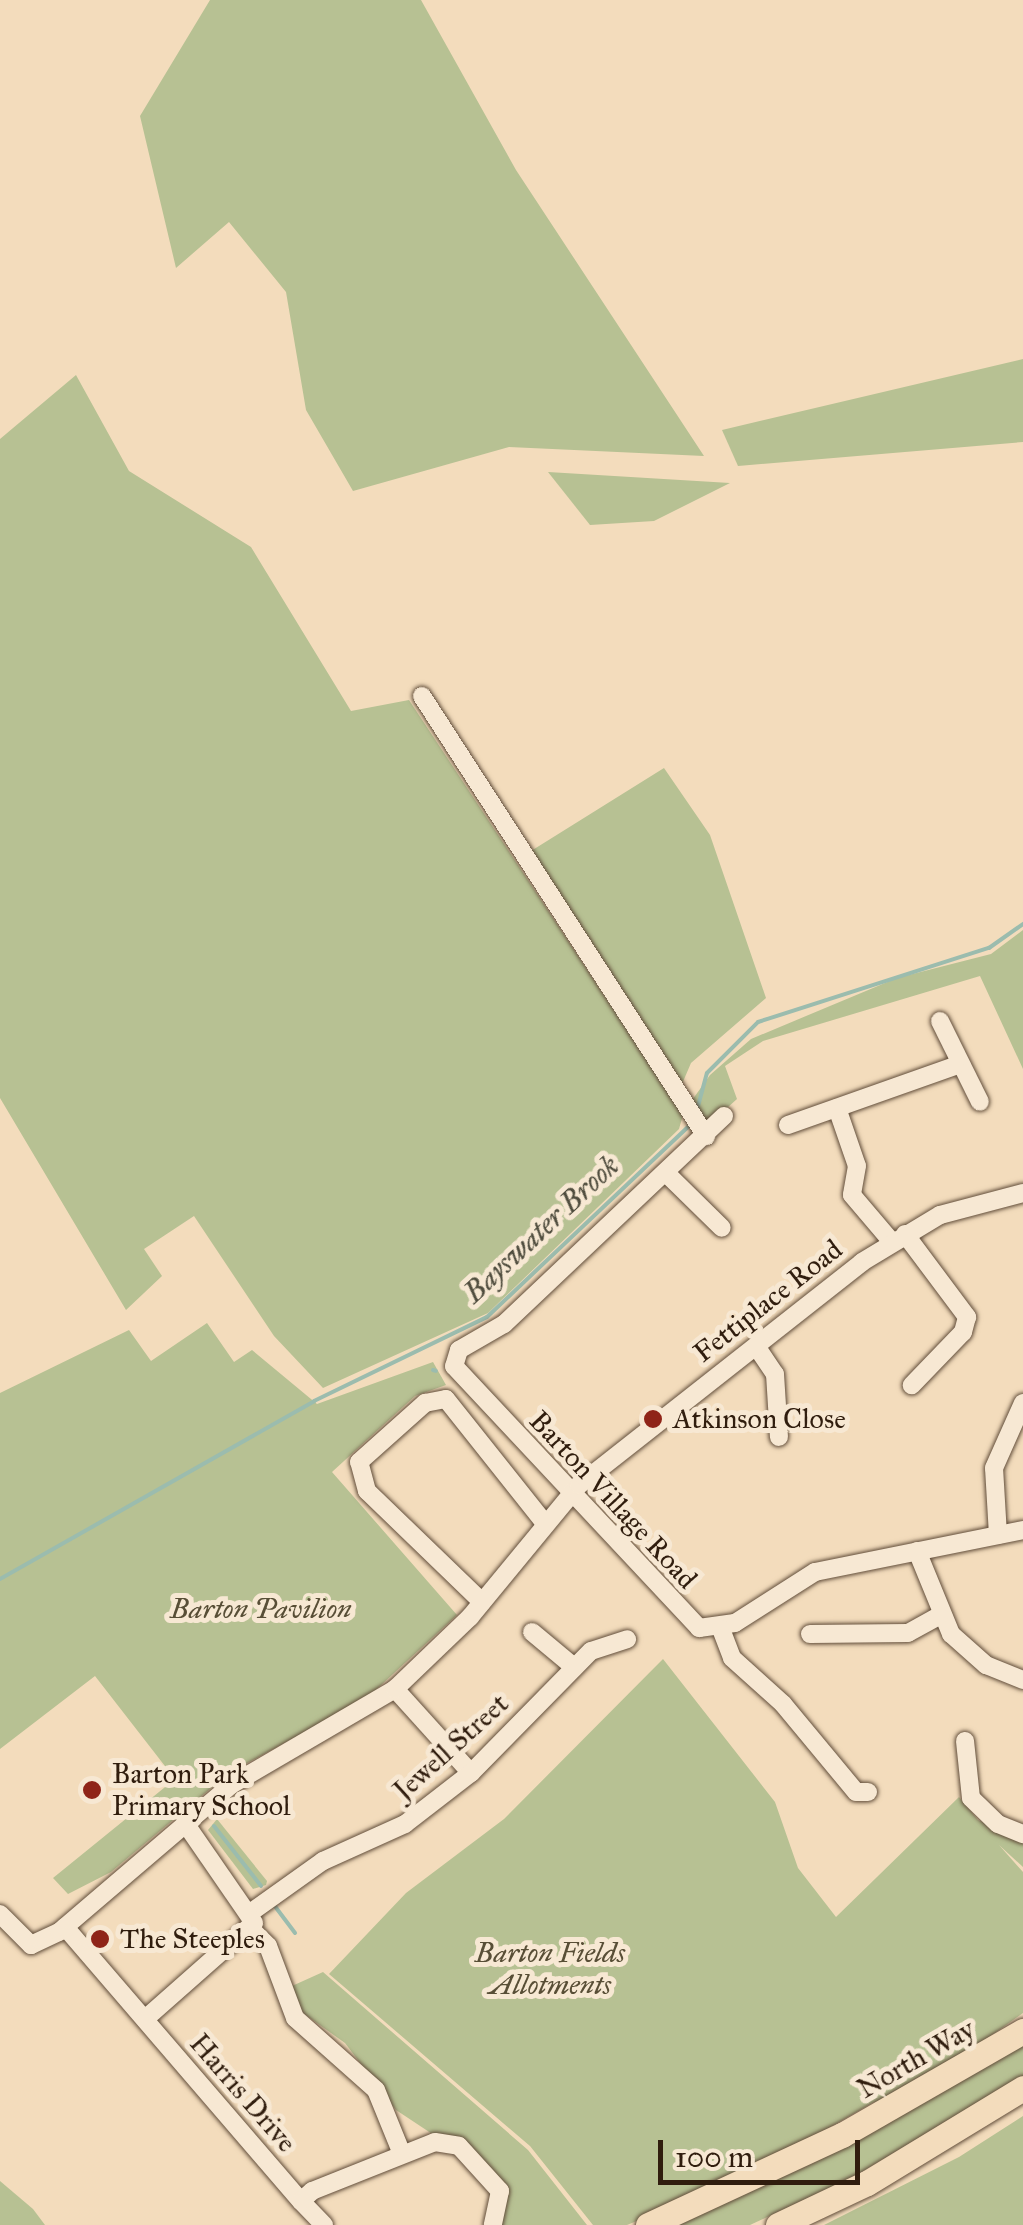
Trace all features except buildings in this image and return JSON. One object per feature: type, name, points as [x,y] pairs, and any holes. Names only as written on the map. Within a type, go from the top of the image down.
[{"type":"highway","name":"North Way","points":[[648,2225],[891,2110],[1023,2030]]},
{"type":"highway","points":[[778,2225],[867,2183],[1023,2088]]},
{"type":"street","points":[[422,696],[703,1131]]},
{"type":"street","points":[[940,1021],[955,1066],[980,1102]]},
{"type":"street","points":[[788,1126],[955,1066]]},
{"type":"street","points":[[837,1108],[858,1166],[852,1195],[898,1238],[967,1317],[963,1332],[912,1385]]},
{"type":"street","name":"Barton Village Road","points":[[720,1629],[690,1621],[570,1495],[454,1359],[504,1324],[614,1213],[666,1173],[703,1131],[724,1116]]},
{"type":"street","points":[[666,1173],[720,1220]]},
{"type":"street","name":"Fettiplace Road","points":[[65,1927],[230,1785],[396,1689],[482,1602],[570,1495],[756,1346],[898,1238],[975,1203],[1023,1193]]},
{"type":"street","points":[[756,1346],[775,1374],[779,1437]]},
{"type":"street","points":[[482,1602],[367,1491],[359,1462],[425,1403],[446,1399],[544,1522]]},
{"type":"street","points":[[998,1535],[994,1468],[1023,1403]]},
{"type":"street","points":[[859,1796],[783,1704],[732,1658],[720,1629],[815,1572],[1023,1530]]},
{"type":"street","points":[[917,1551],[939,1616],[986,1665],[1023,1680]]},
{"type":"street","points":[[810,1634],[908,1633],[939,1616]]},
{"type":"street","points":[[532,1632],[574,1667]]},
{"type":"street","name":"Jewell Street","points":[[145,2019],[250,1921],[323,1861],[405,1824],[471,1773],[591,1651],[627,1638]]},
{"type":"street","points":[[396,1689],[471,1773]]},
{"type":"street","points":[[965,1741],[958,1763],[976,1804],[1023,1834]]},
{"type":"street","points":[[186,1822],[268,1946],[296,2018],[376,2090],[402,2154]]},
{"type":"street","points":[[0,1914],[31,1945],[65,1927]]},
{"type":"street","name":"Harris Drive","points":[[65,1927],[324,2225]]},
{"type":"street","points":[[301,2201],[435,2142],[459,2146],[500,2191],[493,2225]]},
{"type":"green space","points":[[210,0],[421,0],[516,170],[704,456],[509,447],[353,491],[306,410],[286,292],[229,222],[176,268],[140,116]]},
{"type":"green space","points":[[1023,359],[1023,442],[738,466],[722,430]]},
{"type":"green space","points":[[76,375],[129,471],[251,547],[351,711],[409,700],[683,1115],[679,1129],[488,1313],[323,1388],[274,1336],[194,1216],[144,1249],[162,1276],[126,1310],[0,1098],[0,439]]},
{"type":"green space","points":[[548,472],[730,483],[654,521],[590,525]]},
{"type":"green space","points":[[664,768],[710,835],[766,998],[691,1063],[682,1084],[531,851]]},
{"type":"green space","points":[[1023,930],[1023,1069],[980,976],[763,1041],[725,1066],[737,1099],[707,1126],[690,1103],[710,1075],[751,1039],[897,978],[991,954]]},
{"type":"green space","name":"Barton Pavilion","points":[[207,1323],[234,1362],[252,1350],[317,1404],[433,1362],[446,1385],[415,1396],[332,1472],[457,1615],[367,1698],[229,1773],[111,1872],[68,1894],[53,1878],[175,1779],[95,1676],[0,1749],[0,1393],[129,1330],[151,1361]]},
{"type":"green space","name":"Barton Fields Allotments","points":[[663,1659],[775,1802],[798,1868],[836,1917],[959,1797],[978,1820],[1023,1841],[1023,1867],[999,1845],[1023,1872],[1023,2013],[916,2089],[872,2103],[746,2176],[627,2225],[593,2225],[530,2146],[329,1974],[406,1893],[504,1819]]},
{"type":"green space","points":[[217,1819],[267,1881],[266,1885],[253,1889],[208,1830]]},
{"type":"green space","points":[[323,1972],[528,2150],[587,2225],[493,2225],[500,2218],[479,2165],[396,2110],[345,2043],[303,2013],[292,1986]]},
{"type":"green space","points":[[1023,2039],[1023,2076],[853,2177],[750,2225],[662,2225]]},
{"type":"green space","points":[[1023,2116],[1023,2225],[824,2225],[959,2157]]},
{"type":"green space","points":[[0,2181],[33,2209],[45,2225],[0,2225]]},
{"type":"waterway","name":"Bayswater Brook","points":[[697,1110],[707,1073],[758,1022],[989,948],[1023,924]]},
{"type":"waterway","name":"Bayswater Brook","points":[[0,1579],[314,1401],[487,1317],[692,1123]]},
{"type":"waterway","points":[[214,1826],[261,1886]]},
{"type":"waterway","points":[[274,1905],[295,1933]]},
{"type":"place","name":"Atkinson Close","points":[[653,1419]]},
{"type":"place","name":"Barton Park Primary School","points":[[92,1790]]},
{"type":"place","name":"The Steeples","points":[[100,1939]]}]
